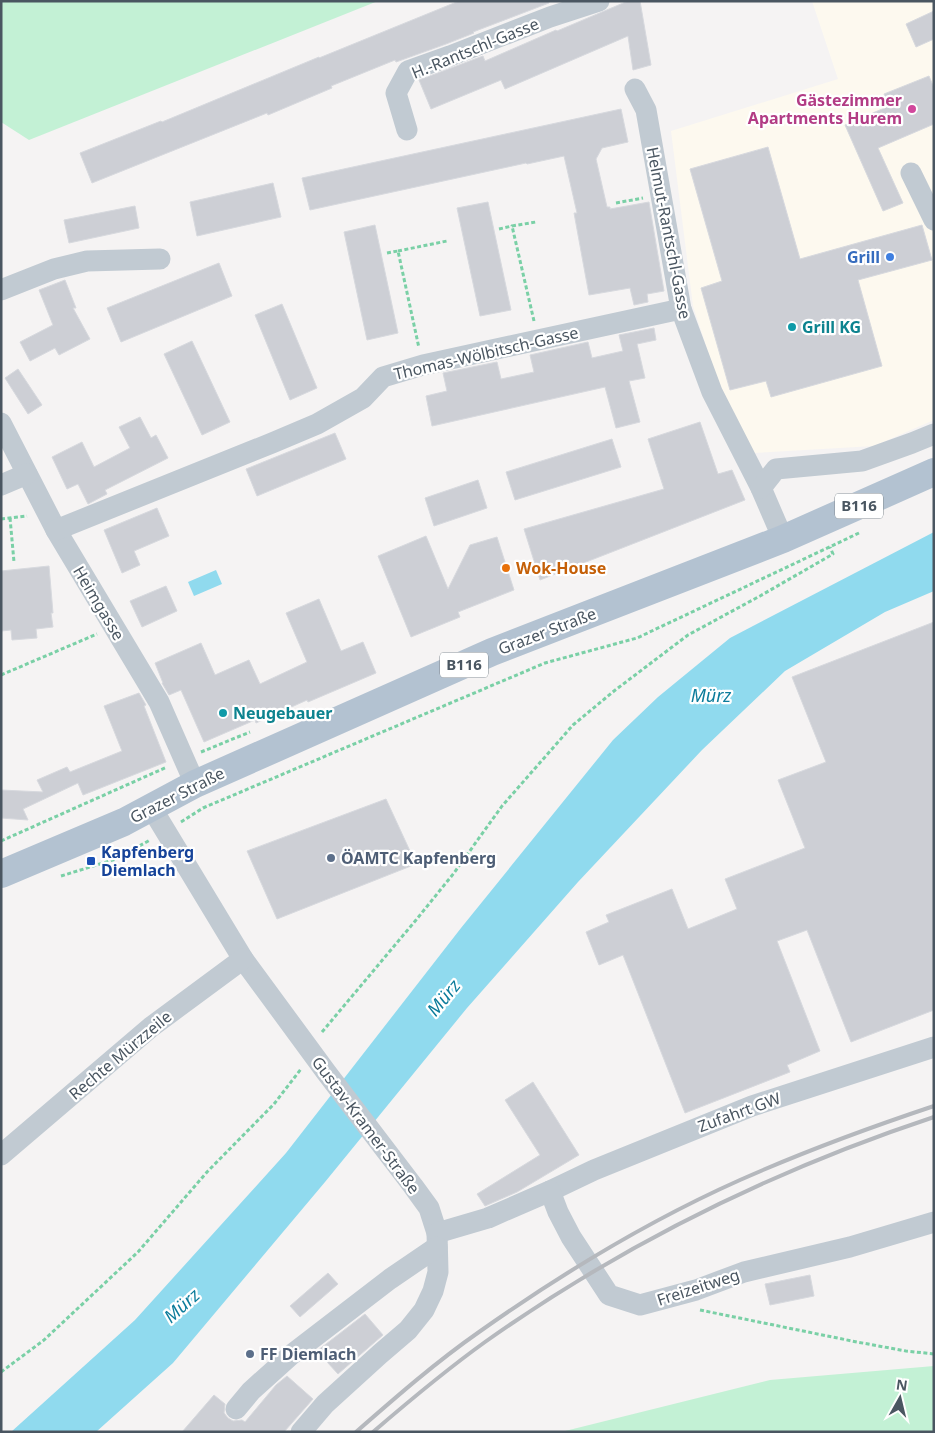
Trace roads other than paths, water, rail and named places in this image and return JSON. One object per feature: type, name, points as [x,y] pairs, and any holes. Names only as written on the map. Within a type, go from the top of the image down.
[{"type":"main road","name":"Grazer Straße","points":[[1,874],[124,822],[195,784],[492,652],[783,539],[826,535],[934,472]]},
{"type":"street","name":"H.-Rantschl-Gasse","points":[[407,130],[396,93],[408,71],[550,17],[599,1]]},
{"type":"street","name":"Helmut-Rantschl-Gasse","points":[[635,90],[646,110],[681,309],[712,392],[783,539]]},
{"type":"street","points":[[911,173],[934,220]]},
{"type":"street","points":[[1,290],[54,269],[87,261],[160,259]]},
{"type":"street","name":"Thomas-Wölbitsch-Gasse","points":[[56,530],[317,424],[363,398],[383,377],[423,365],[681,309]]},
{"type":"street","name":"Heimgasse","points":[[1,423],[56,530],[159,702],[195,784]]},
{"type":"street","points":[[760,488],[776,470],[862,461],[934,434]]},
{"type":"street","points":[[1,485],[27,474]]},
{"type":"street","name":"Gustav-Kramer-Straße","points":[[151,807],[243,959],[387,1153],[414,1186],[428,1208],[437,1240],[438,1272],[433,1291],[424,1310],[408,1330],[325,1404],[301,1432]]},
{"type":"street","name":"Rechte Mürzzeile","points":[[1,1155],[151,1027],[243,959]]},
{"type":"street","name":"Zufahrt GW","points":[[550,1191],[594,1170],[752,1106],[934,1047]]},
{"type":"street","points":[[236,1409],[251,1391],[291,1355],[390,1280],[437,1240],[550,1191]]},
{"type":"street","name":"Freizeitweg","points":[[550,1191],[571,1237],[609,1295],[640,1305],[696,1290],[744,1272],[850,1246],[934,1222]]},
{"type":"water","name":"Mürz","points":[[934,532],[934,591],[885,612],[785,671],[702,750],[578,882],[467,1008],[325,1182],[173,1363],[96,1432],[11,1432],[135,1320],[286,1153],[461,928],[613,740],[658,697],[730,638]]},
{"type":"water","points":[[216,570],[222,584],[194,596],[188,582]]},
{"type":"railway","points":[[356,1432],[463,1343],[573,1269],[639,1231],[740,1180],[836,1141],[934,1106]]},
{"type":"railway","points":[[373,1432],[485,1342],[590,1273],[645,1242],[758,1186],[874,1138],[934,1117]]},
{"type":"place","name":"Gästezimmer Apartments Hurem","points":[[912,109]]},
{"type":"place","name":"Grill","points":[[890,257]]},
{"type":"place","name":"Grill KG","points":[[792,327]]},
{"type":"place","name":"Wok-House","points":[[506,568]]},
{"type":"place","name":"Neugebauer","points":[[223,713]]},
{"type":"place","name":"ÖAMTC Kapfenberg","points":[[331,858]]},
{"type":"place","name":"Kapfenberg Diemlach","points":[[91,861]]},
{"type":"place","name":"FF Diemlach","points":[[250,1354]]}]
